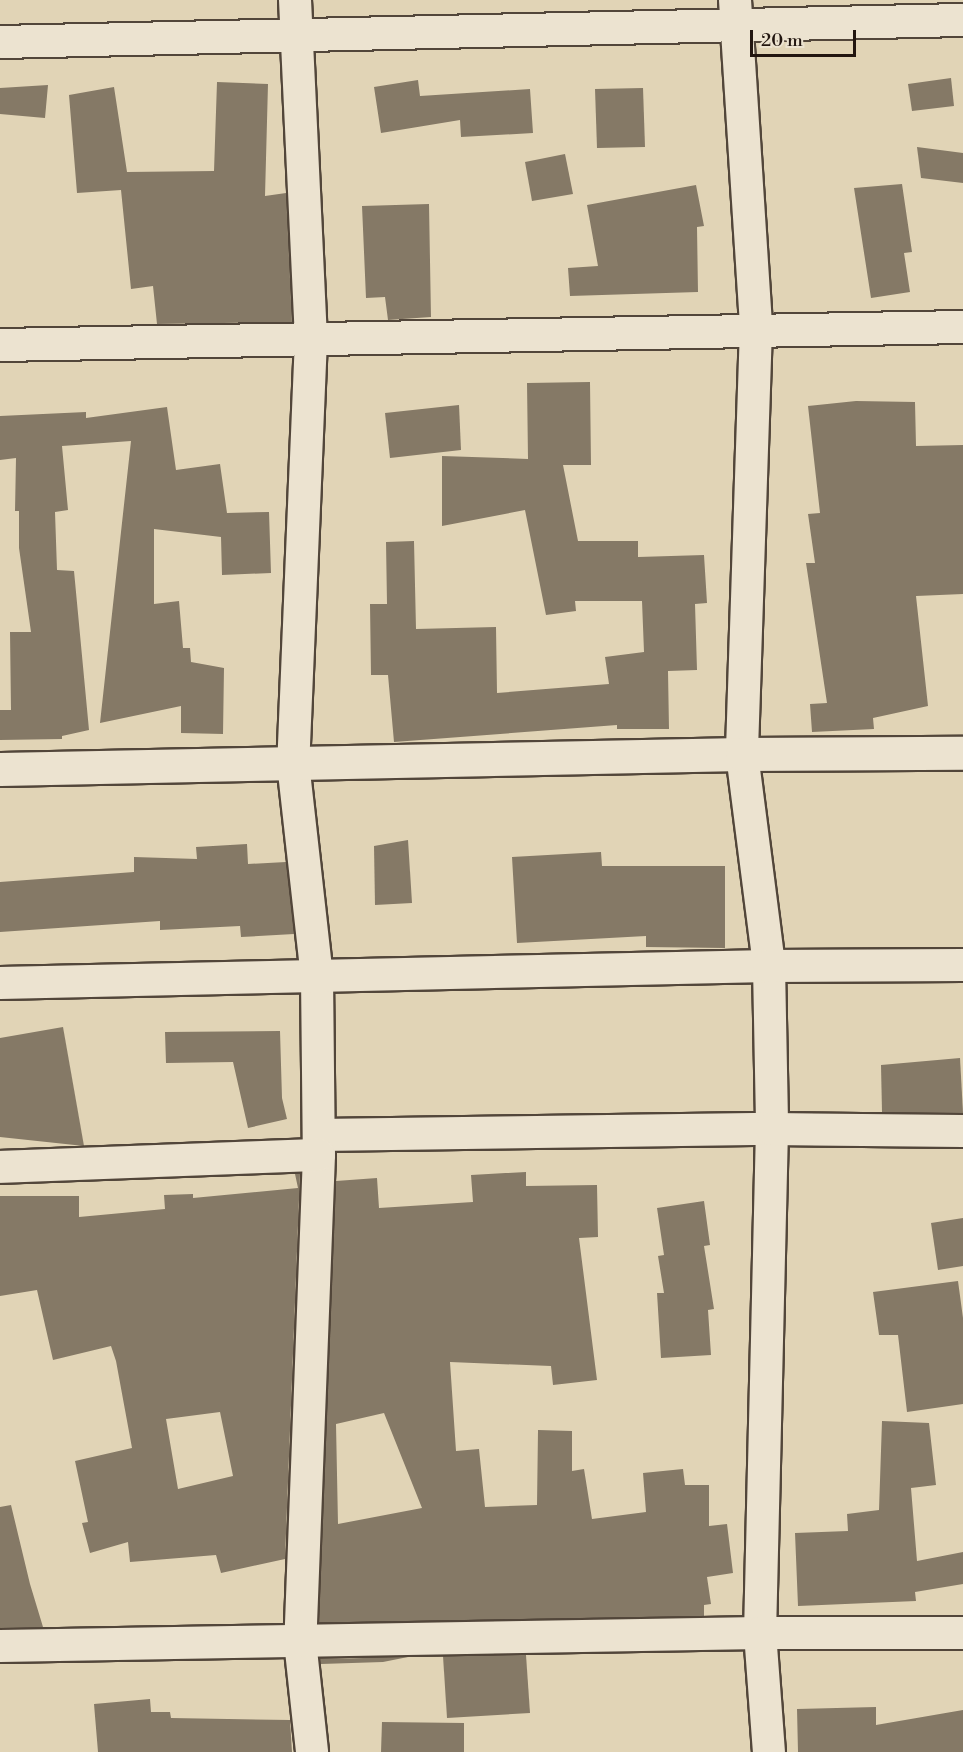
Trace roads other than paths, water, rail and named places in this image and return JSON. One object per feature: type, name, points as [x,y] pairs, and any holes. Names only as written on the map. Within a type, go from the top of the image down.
[{"type":"street","points":[[295,0],[294,37],[311,339],[293,763],[317,976],[319,1145],[300,1641],[312,1752]]},
{"type":"street","points":[[735,11],[756,328],[742,754],[769,966],[772,1129],[760,1633],[769,1752]]},
{"type":"street","points":[[0,42],[294,37],[735,11],[963,20]]},
{"type":"street","points":[[0,345],[756,328],[963,327]]},
{"type":"street","points":[[0,769],[742,754],[963,753]]},
{"type":"street","points":[[0,983],[769,966],[963,965]]},
{"type":"street","points":[[0,1167],[319,1145],[772,1129],[963,1131]]},
{"type":"street","points":[[0,1646],[760,1633],[963,1633]]}]
